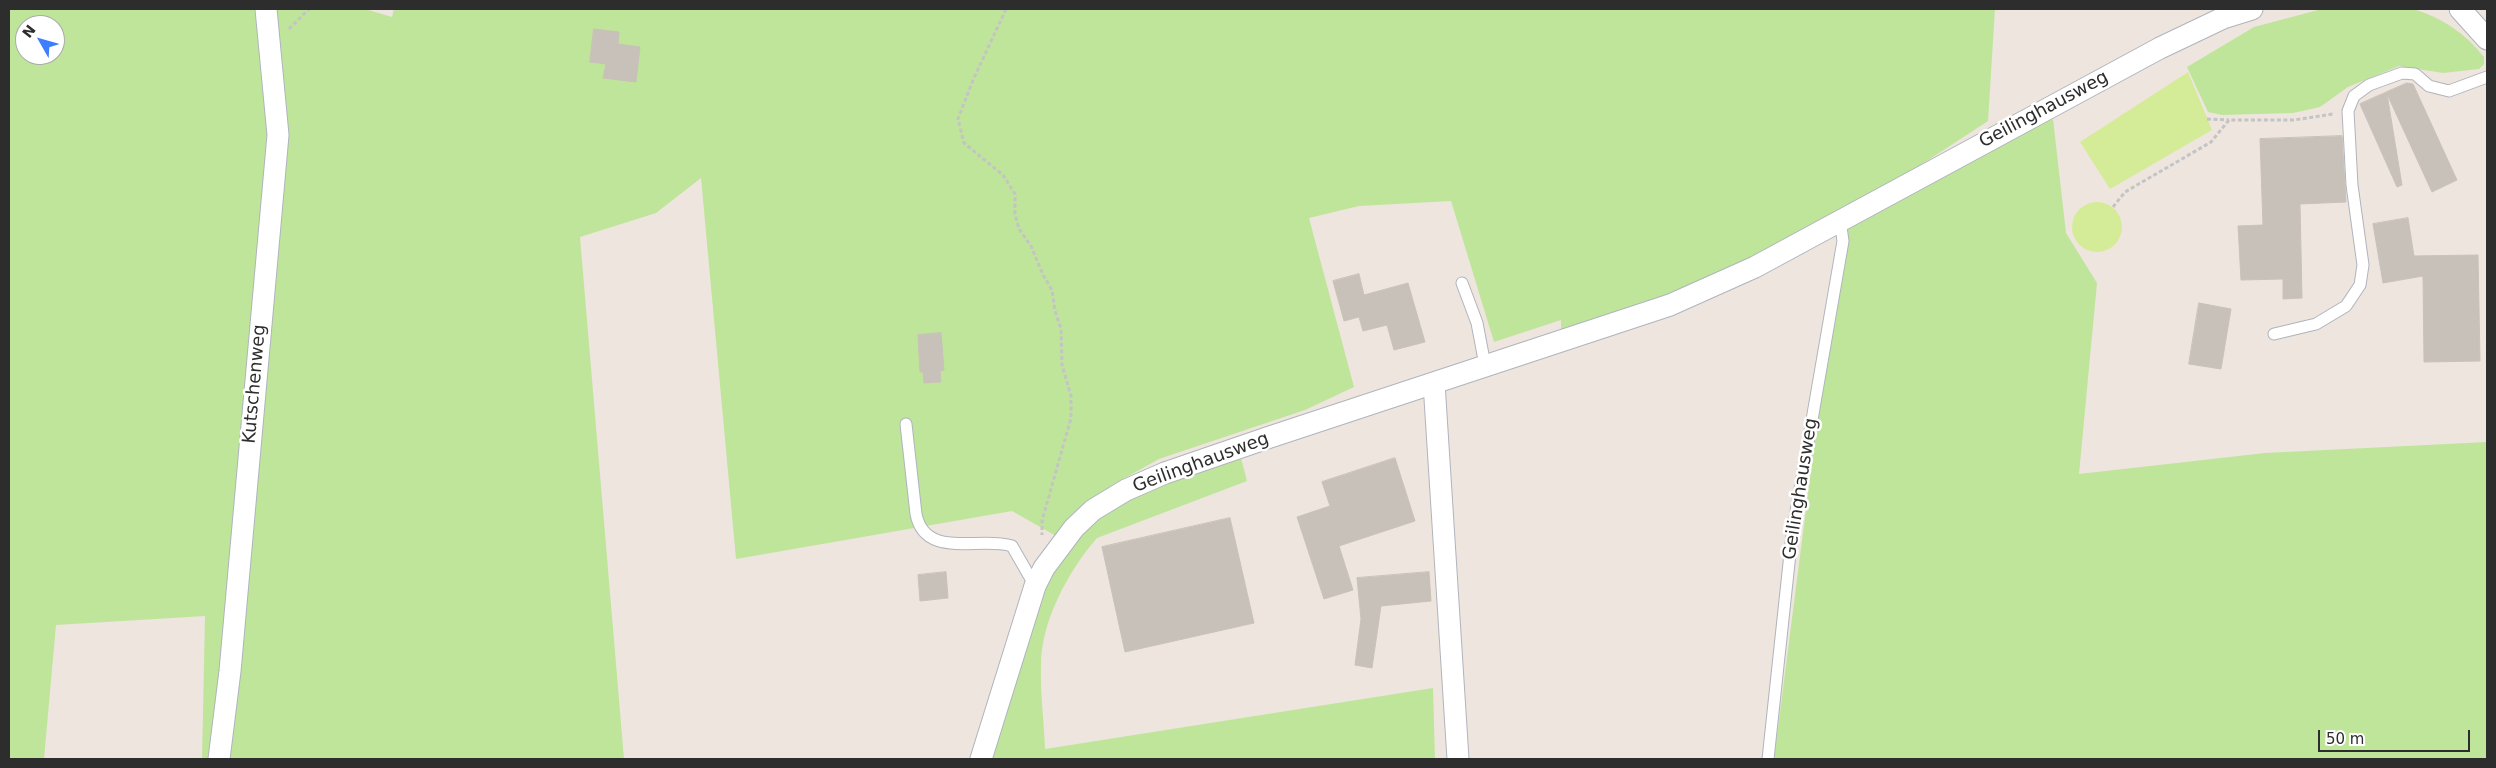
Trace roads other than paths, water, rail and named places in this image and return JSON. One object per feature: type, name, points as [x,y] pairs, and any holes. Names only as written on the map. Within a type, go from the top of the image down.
[{"type":"street","name":"Kutschenweg","points":[[219,759],[230,662],[278,135],[266,9]]},
{"type":"street","name":"Geilinghausweg","points":[[981,759],[1039,577],[1080,522],[1094,510],[1126,490],[1165,474],[1485,365],[1670,306],[1755,267],[2222,14],[2252,9]]},
{"type":"street","points":[[2460,9],[2487,39]]},
{"type":"street","points":[[1434,383],[1458,759]]},
{"type":"lane","points":[[2274,334],[2316,324],[2346,306],[2360,285],[2363,266],[2352,185],[2348,111],[2354,96],[2369,85],[2402,73],[2415,74],[2429,86],[2449,91],[2487,77]]},
{"type":"lane","name":"Geilinghausweg","points":[[1768,759],[1792,535],[1843,241],[1840,220]]},
{"type":"lane","points":[[1462,283],[1477,323],[1485,365]]},
{"type":"lane","points":[[906,424],[916,514],[919,527],[924,534],[939,541],[1012,546],[1039,577]]}]
